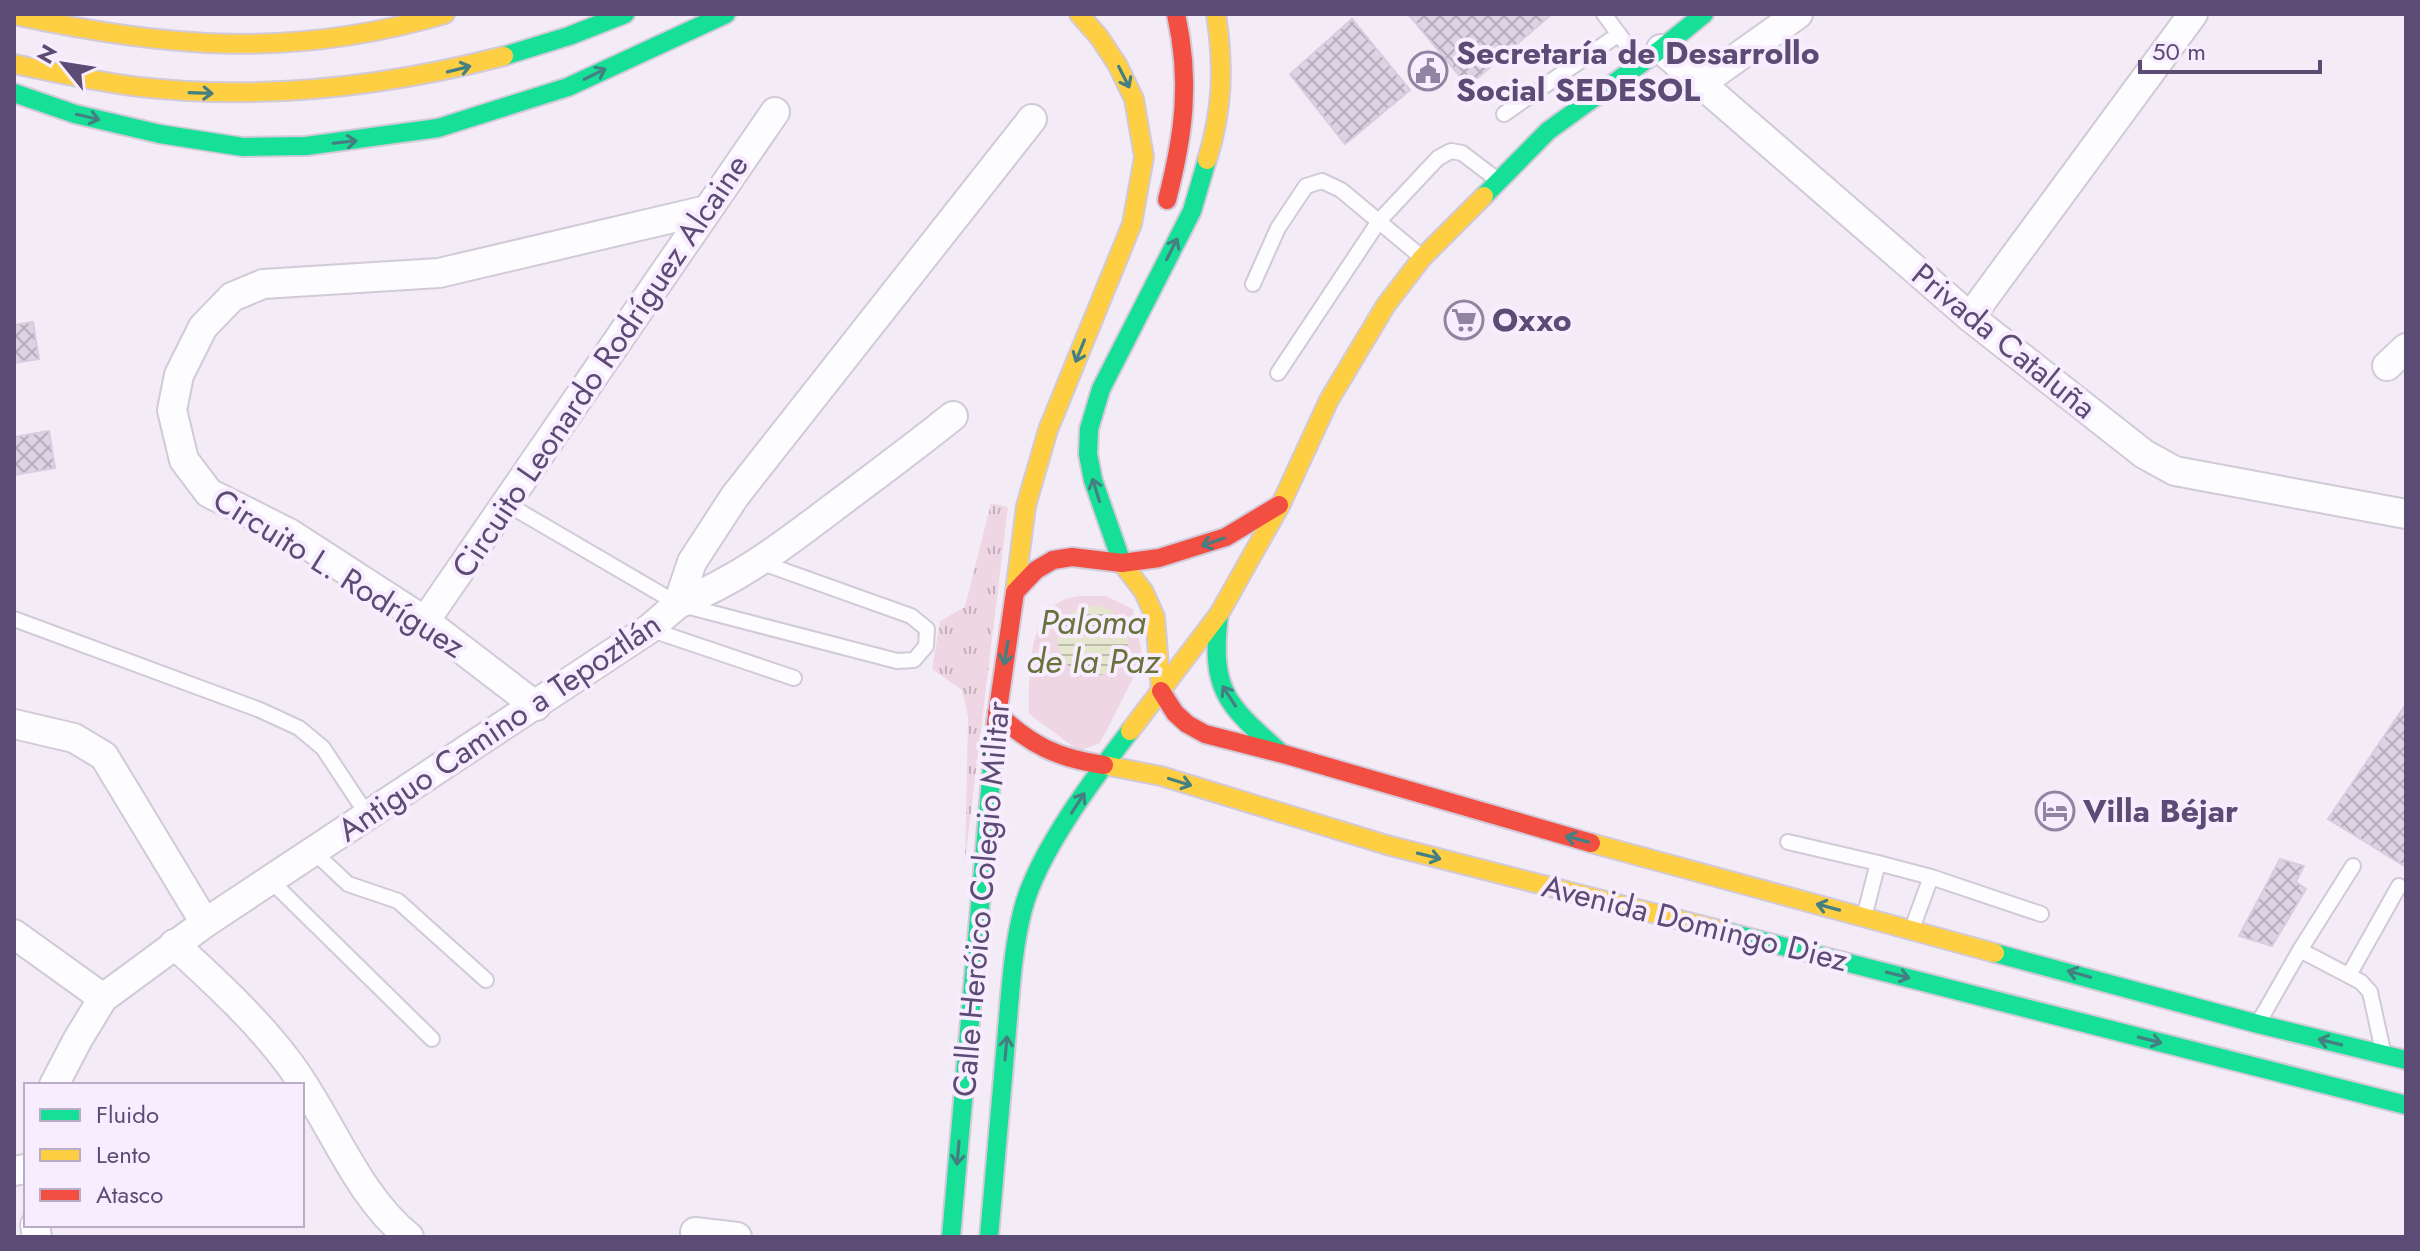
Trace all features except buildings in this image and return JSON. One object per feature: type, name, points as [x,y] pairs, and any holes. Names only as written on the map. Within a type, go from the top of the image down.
[{"type":"main road","points":[[342,38],[396,14]]},
{"type":"main road","points":[[14,15],[140,37],[260,44],[342,38],[445,14]]},
{"type":"main road","points":[[14,64],[56,75],[130,87],[195,94],[254,95],[384,83],[458,70],[536,47],[625,14]]},
{"type":"main road","points":[[14,93],[75,114],[132,128],[243,147],[306,146],[438,128],[568,87],[726,14]]},
{"type":"main road","points":[[1079,14],[1117,64],[1134,99],[1144,157],[1132,224],[1099,303]]},
{"type":"main road","points":[[1160,214],[1179,154],[1187,99],[1185,47],[1176,14]]},
{"type":"main road","points":[[1161,691],[1155,617],[1144,592],[1122,563],[1093,480],[1088,454],[1089,429],[1101,389],[1192,211],[1221,102],[1222,54],[1216,14]]},
{"type":"main road","name":"Calle Heróico Colegio Militar","points":[[989,1237],[1011,984],[1023,908],[1052,844],[1104,765],[1219,614],[1281,504],[1329,400],[1386,305],[1422,258],[1548,131],[1704,14]]},
{"type":"main road","points":[[1099,303],[1148,235]]},
{"type":"main road","name":"Calle Heróico Colegio Militar","points":[[951,1237],[997,713],[1026,506],[1048,430],[1099,303]]},
{"type":"main road","points":[[1015,592],[1036,570],[1053,560],[1072,557],[1122,563],[1159,558],[1226,537],[1281,504]]},
{"type":"main road","points":[[1219,614],[1215,646],[1217,672],[1223,690],[1252,727],[1281,753]]},
{"type":"main road","name":"Avenida Domingo Diez","points":[[1161,691],[1175,713],[1205,734],[1281,753],[1400,797],[1912,929],[2258,1024],[2406,1060]]},
{"type":"main road","name":"Avenida Domingo Diez","points":[[997,713],[1041,750],[1060,757],[1161,776],[2406,1105]]},
{"type":"street","points":[[1700,84],[1798,14]]},
{"type":"street","points":[[1970,317],[2193,14]]},
{"type":"street","name":"Privada Cataluña","points":[[1650,56],[1700,84],[1970,317],[2144,454],[2175,471],[2406,514]]},
{"type":"street","name":"Circuito Leonardo Rodríguez Alcaine","points":[[425,621],[775,112]]},
{"type":"street","name":"Antiguo Camino a Tepoztlán","points":[[55,1083],[103,998],[174,944],[536,706],[649,629],[678,604],[692,562],[735,496],[1032,119]]},
{"type":"street","name":"Circuito L. Rodríguez","points":[[536,706],[425,621],[289,533],[209,493],[184,460],[172,410],[179,375],[203,327],[232,297],[263,284],[439,273],[707,210]]},
{"type":"street","points":[[678,604],[714,590],[760,562],[953,416]]},
{"type":"street","points":[[14,724],[74,738],[104,756],[205,923]]},
{"type":"street","points":[[14,934],[103,998]]},
{"type":"street","points":[[174,944],[242,1007],[290,1064],[302,1083]]},
{"type":"street","points":[[304,1087],[391,1223],[409,1237]]},
{"type":"street","points":[[695,1232],[737,1237]]},
{"type":"lane","points":[[1609,16],[1619,34],[1650,56]]},
{"type":"lane","points":[[1504,114],[1619,34]]},
{"type":"lane","points":[[1278,373],[1379,221],[1438,158],[1451,151],[1462,153],[1499,181]]},
{"type":"lane","points":[[1253,284],[1278,228],[1306,186],[1322,181],[1341,190],[1422,258]]},
{"type":"lane","points":[[507,504],[678,604],[897,661],[914,660],[926,646],[927,629],[911,616],[760,562]]},
{"type":"lane","points":[[14,619],[260,710],[299,728],[323,748],[368,816]]},
{"type":"lane","points":[[649,629],[794,678]]},
{"type":"lane","points":[[1788,842],[1931,877],[2041,914]]},
{"type":"lane","points":[[314,852],[348,884],[398,901],[486,980]]},
{"type":"lane","points":[[1864,917],[1878,863]]},
{"type":"lane","points":[[2258,1024],[2353,866]]},
{"type":"lane","points":[[1912,929],[1931,877]]},
{"type":"lane","points":[[270,880],[432,1039]]},
{"type":"lane","points":[[2349,975],[2399,886]]},
{"type":"lane","points":[[2300,950],[2361,982],[2370,992],[2384,1055]]},
{"type":"green space","points":[[991,503],[1008,507],[965,861],[968,717],[962,690],[932,669],[940,621],[965,607]]},
{"type":"green space","points":[[1106,596],[1133,609],[1143,659],[1100,743],[1079,751],[1029,714],[1032,654],[1040,625],[1058,603],[1075,597]]},
{"type":"water","name":"Paloma de la Paz","points":[[1086,606],[1100,606],[1113,611],[1123,621],[1128,641],[1123,661],[1113,671],[1100,676],[1086,676],[1073,671],[1063,661],[1058,648],[1058,634],[1063,621],[1073,611]]},
{"type":"traffic: fast","points":[[504,56],[569,36],[625,14]]},
{"type":"traffic: fast","points":[[14,93],[75,114],[160,134],[243,147],[306,146],[438,128],[568,87],[726,14]]},
{"type":"traffic: fast","points":[[1484,196],[1548,131],[1704,14]]},
{"type":"traffic: fast","points":[[1122,563],[1093,480],[1088,454],[1089,429],[1101,389],[1192,211],[1207,160]]},
{"type":"traffic: fast","points":[[1219,614],[1217,661],[1226,694],[1247,721],[1281,753]]},
{"type":"traffic: fast","points":[[951,1237],[996,723]]},
{"type":"traffic: fast","points":[[989,1237],[1012,975],[1023,909],[1030,887],[1054,840],[1130,731]]},
{"type":"traffic: fast","points":[[1727,932],[2406,1105]]},
{"type":"traffic: fast","points":[[1995,953],[2258,1024],[2406,1060]]},
{"type":"traffic: slow","points":[[14,15],[124,35],[230,44],[335,38],[445,14]]},
{"type":"traffic: slow","points":[[1015,592],[1026,506],[1048,430],[1132,224],[1144,157],[1134,99],[1117,64],[1079,14]]},
{"type":"traffic: slow","points":[[1207,160],[1220,87],[1216,14]]},
{"type":"traffic: slow","points":[[14,64],[140,87],[278,92],[414,76],[504,56]]},
{"type":"traffic: slow","points":[[1130,731],[1219,614],[1281,504],[1329,400],[1386,305],[1422,258],[1484,196]]},
{"type":"traffic: slow","points":[[1122,563],[1144,592],[1155,617],[1161,691]]},
{"type":"traffic: slow","points":[[1104,765],[1161,776],[1387,845],[1727,932]]},
{"type":"traffic: slow","points":[[1591,843],[1995,953]]},
{"type":"traffic: jam","points":[[1167,200],[1184,107],[1183,62],[1176,14]]},
{"type":"traffic: jam","points":[[996,723],[1015,592],[1036,570],[1053,560],[1072,557],[1122,563],[1159,558],[1226,537],[1279,505]]},
{"type":"traffic: jam","points":[[1161,691],[1175,713],[1205,734],[1591,843]]},
{"type":"traffic: jam","points":[[997,713],[1046,749],[1073,759],[1104,765]]},
{"type":"place","name":"Secretaría de Desarrollo Social SEDESOL","points":[[1428,71]]},
{"type":"place","name":"Oxxo","points":[[1464,320]]},
{"type":"place","name":"Villa Béjar","points":[[2055,811]]}]
